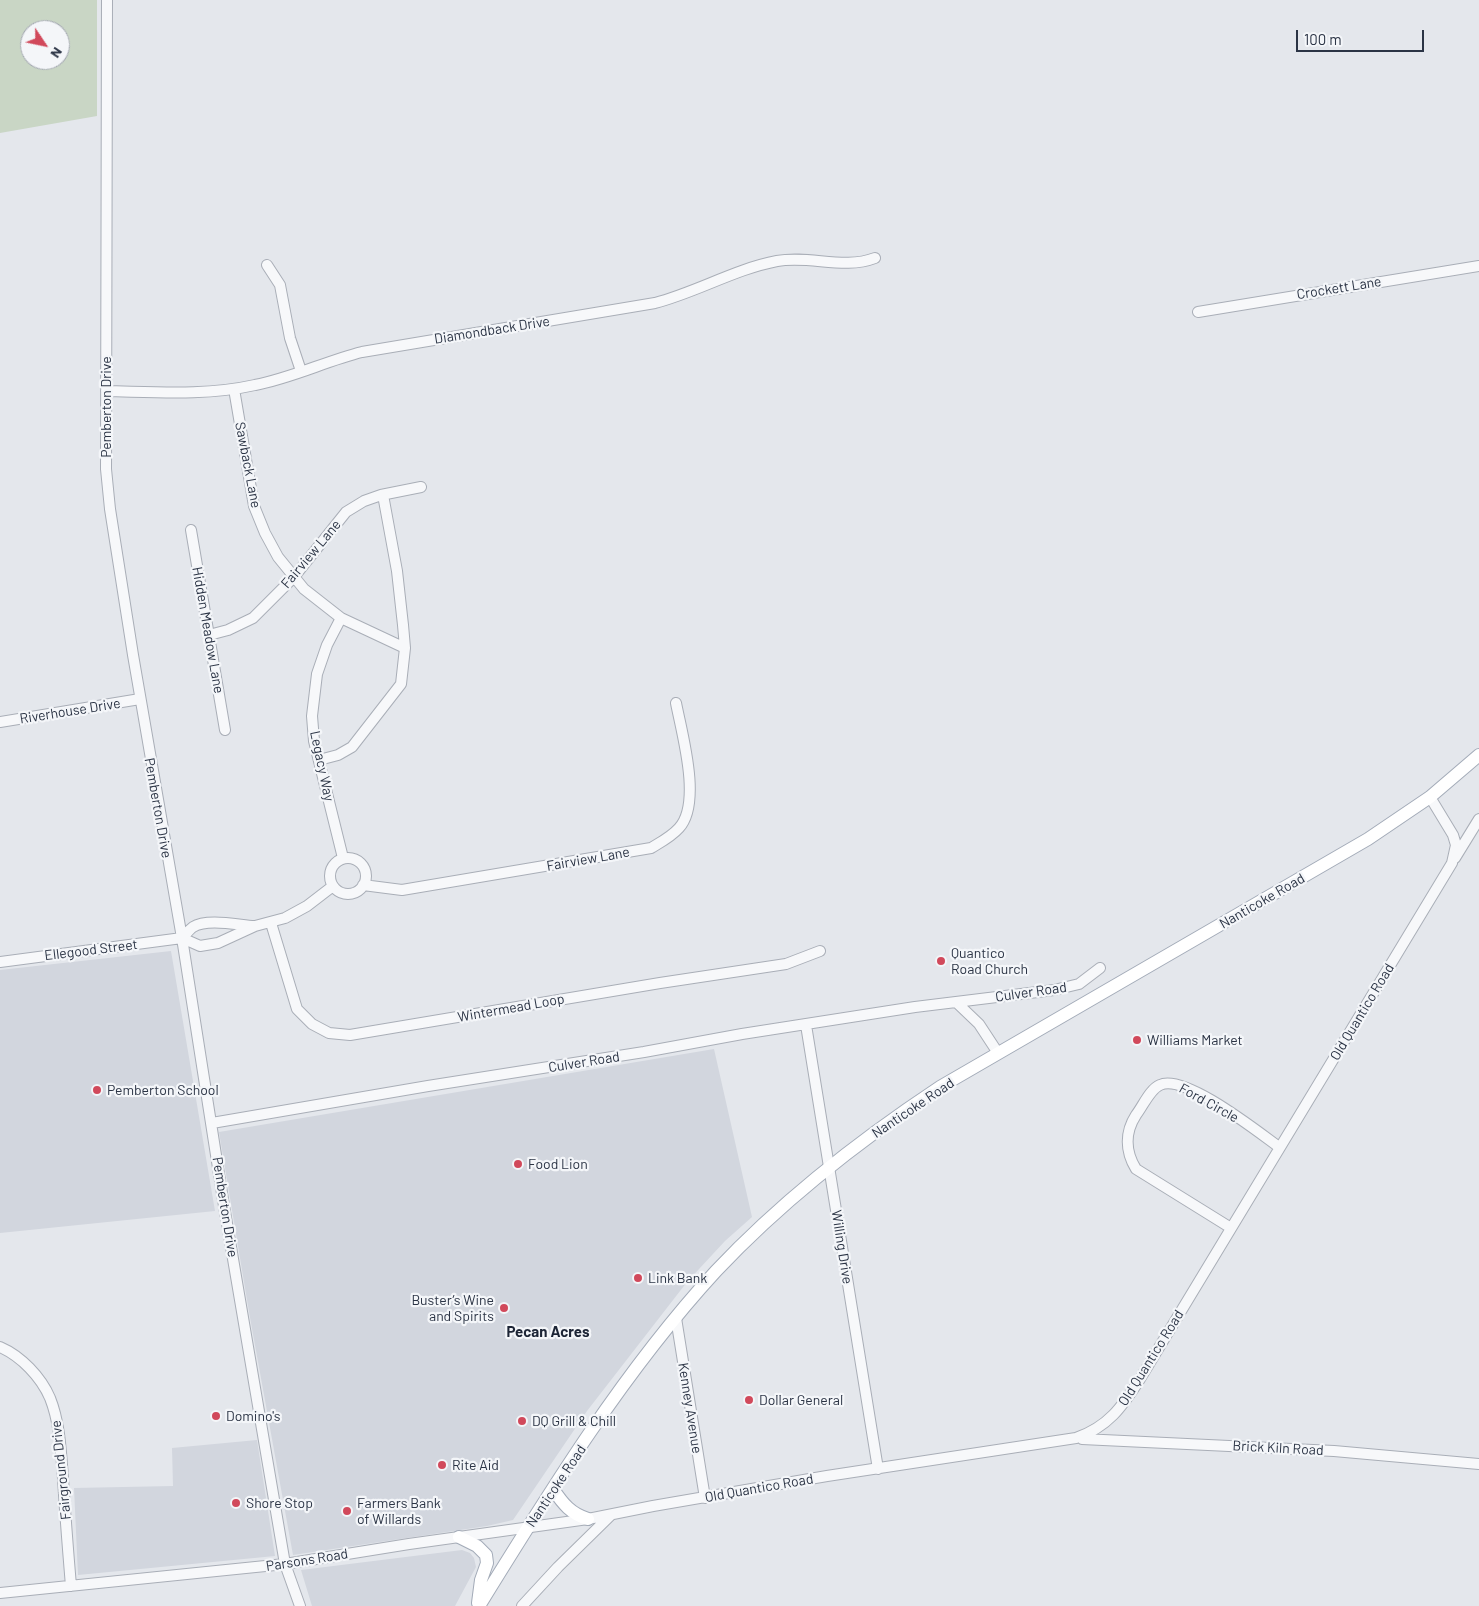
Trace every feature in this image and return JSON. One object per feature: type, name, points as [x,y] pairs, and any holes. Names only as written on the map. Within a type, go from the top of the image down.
[{"type":"main road","name":"Nanticoke Road","points":[[478,1606],[553,1489],[632,1374],[716,1271],[779,1210],[830,1168],[917,1103],[998,1053],[1343,854],[1401,818],[1430,797],[1479,755]]},
{"type":"main road","points":[[553,1489],[570,1510],[578,1516],[588,1519]]},
{"type":"main road","points":[[459,1537],[477,1546],[486,1555],[487,1563],[481,1580],[478,1606]]},
{"type":"street","name":"Pemberton Drive","points":[[107,0],[106,469],[109,505],[285,1564],[300,1606]]},
{"type":"street","name":"Diamondback Drive","points":[[106,391],[195,392],[234,389],[272,381],[362,352],[655,303],[695,290],[744,270],[780,260],[805,259],[855,263],[875,258]]},
{"type":"street","points":[[267,265],[280,285],[290,338],[301,371]]},
{"type":"street","name":"Crockett Lane","points":[[1198,312],[1479,266]]},
{"type":"street","name":"Sawback Lane","points":[[234,389],[254,506],[258,518],[285,567],[313,598],[341,618],[405,648]]},
{"type":"street","name":"Fairview Lane","points":[[209,635],[228,630],[253,618],[294,577],[346,512],[364,501],[420,487]]},
{"type":"street","points":[[319,760],[338,755],[352,747],[401,684],[405,648],[397,571],[383,495]]},
{"type":"street","name":"Hidden Meadow Lane","points":[[191,530],[225,730]]},
{"type":"street","name":"Legacy Way","points":[[341,618],[326,645],[315,682],[313,730],[343,858]]},
{"type":"street","name":"Riverhouse Drive","points":[[0,722],[140,700]]},
{"type":"street","name":"Fairview Lane","points":[[363,885],[402,890],[651,848],[667,840],[681,827],[690,802],[688,769],[676,703]]},
{"type":"street","name":"Old Quantico Road","points":[[612,1515],[878,1469],[1076,1438],[1092,1433],[1104,1425],[1123,1405],[1140,1380],[1452,863],[1456,845],[1453,835],[1430,797]]},
{"type":"street","points":[[1452,863],[1479,819]]},
{"type":"street","points":[[343,858],[357,860],[362,864],[366,873],[363,885],[357,891],[341,892],[333,886],[331,870],[343,858]]},
{"type":"street","points":[[255,926],[220,923],[205,924],[194,926],[182,938],[200,946],[212,944],[255,926],[285,918],[302,909],[333,886]]},
{"type":"street","name":"Wintermead Loop","points":[[272,923],[297,1009],[312,1024],[329,1033],[350,1035],[786,964],[820,951]]},
{"type":"street","name":"Ellegood Street","points":[[0,962],[182,938]]},
{"type":"street","name":"Culver Road","points":[[212,1123],[644,1052],[742,1034],[956,1002],[1054,990],[1079,984],[1100,968]]},
{"type":"street","points":[[956,1002],[979,1024],[998,1053]]},
{"type":"street","name":"Willing Drive","points":[[806,1025],[878,1469]]},
{"type":"street","name":"Ford Circle","points":[[1231,1228],[1136,1169],[1128,1148],[1128,1132],[1133,1119],[1158,1085],[1169,1082],[1181,1085],[1222,1107],[1280,1148]]},
{"type":"street","name":"Kenney Avenue","points":[[676,1318],[705,1498]]},
{"type":"street","name":"Fairground Drive","points":[[0,1347],[19,1359],[36,1374],[49,1397],[56,1416],[71,1586]]},
{"type":"street","name":"Brick Kiln Road","points":[[1076,1438],[1334,1451],[1479,1464]]},
{"type":"street","points":[[522,1606],[558,1567],[612,1515]]},
{"type":"street","name":"Parsons Road","points":[[0,1593],[285,1564],[612,1515]]},
{"type":"shaded area","name":"Pemberton School","points":[[171,951],[215,1211],[0,1233],[0,970]]},
{"type":"shaded area","points":[[714,1049],[752,1217],[725,1241],[687,1282],[587,1411],[513,1520],[487,1526],[293,1555],[219,1132]]},
{"type":"shaded area","points":[[257,1440],[275,1556],[78,1575],[74,1488],[173,1486],[172,1448]]},
{"type":"shaded area","points":[[462,1550],[470,1553],[474,1558],[476,1567],[455,1606],[312,1606],[301,1570]]},
{"type":"green space","points":[[0,0],[97,0],[97,116],[0,133]]},
{"type":"place","name":"Quantico Road Church","points":[[941,961]]},
{"type":"place","name":"Williams Market","points":[[1137,1040]]},
{"type":"place","name":"Pemberton School","points":[[97,1090]]},
{"type":"place","name":"Food Lion","points":[[518,1164]]},
{"type":"place","name":"Link Bank","points":[[638,1278]]},
{"type":"place","name":"Buster’s Wine and Spirits","points":[[504,1308]]},
{"type":"place","name":"Dollar General","points":[[749,1400]]},
{"type":"place","name":"Domino's","points":[[216,1416]]},
{"type":"place","name":"DQ Grill & Chill","points":[[522,1421]]},
{"type":"place","name":"Rite Aid","points":[[442,1465]]},
{"type":"place","name":"Shore Stop","points":[[236,1503]]},
{"type":"place","name":"Farmers Bank of Willards","points":[[347,1511]]},
{"type":"district","name":"Pecan Acres","points":[[548,1332]]}]
